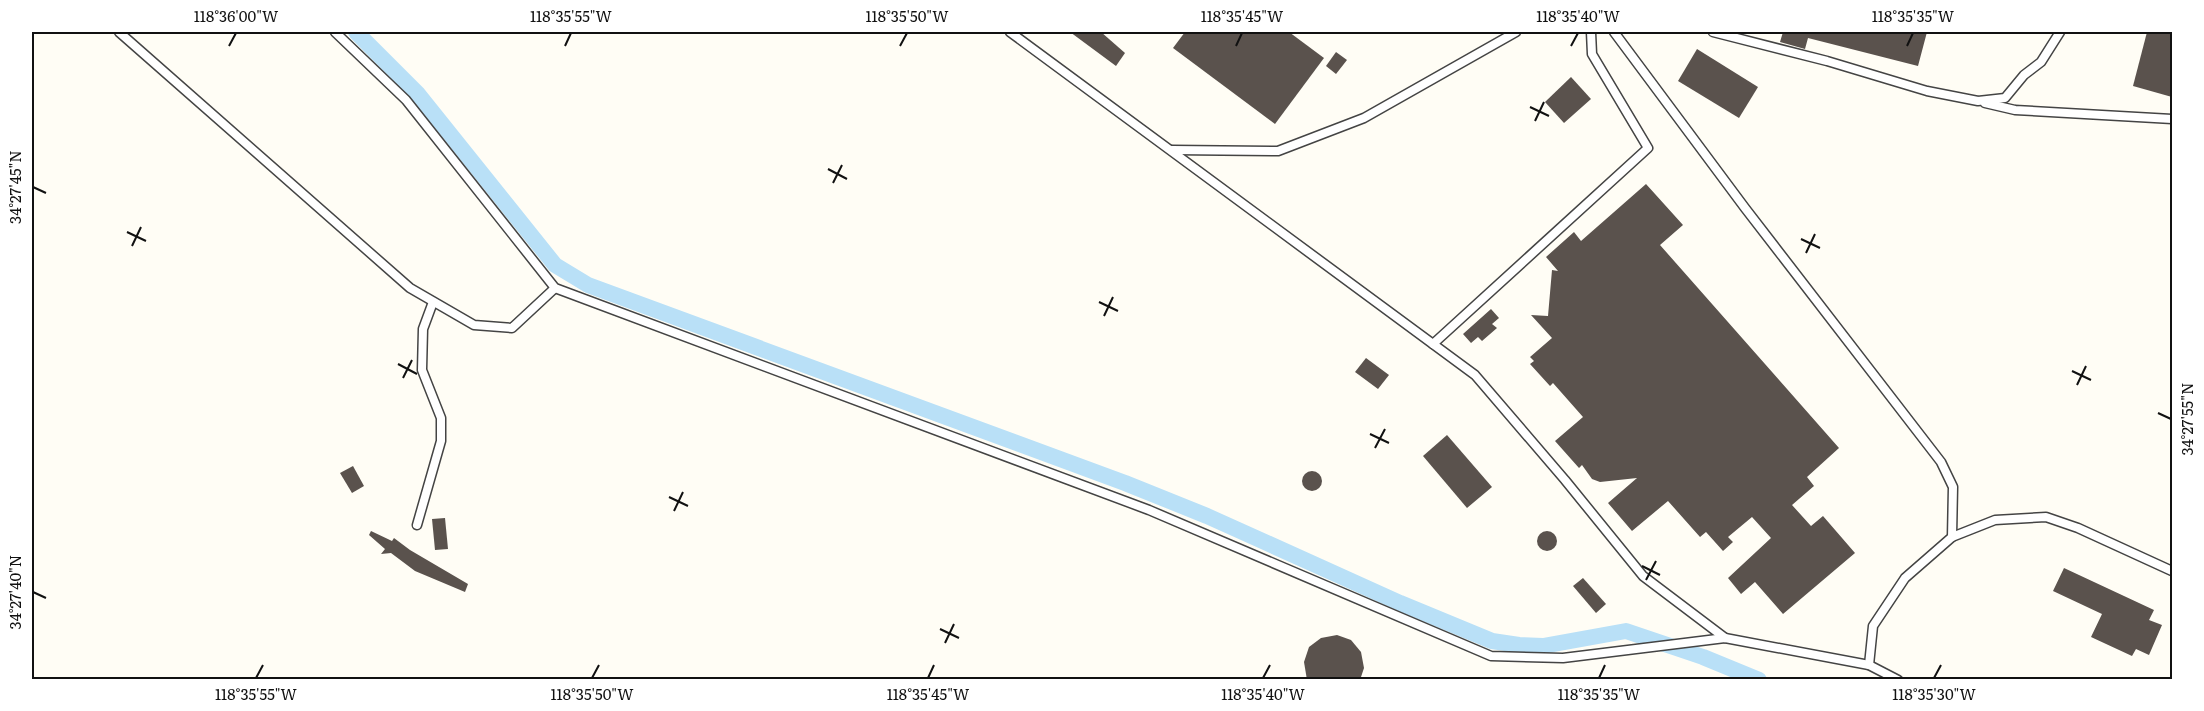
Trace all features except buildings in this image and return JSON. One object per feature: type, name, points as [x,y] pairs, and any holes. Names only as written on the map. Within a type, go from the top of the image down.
[{"type":"lane","points":[[119,32],[410,288],[433,302],[474,325],[512,328],[555,288]]},
{"type":"lane","points":[[335,32],[406,100],[555,288],[1149,510],[1491,656],[1563,658],[1725,638],[1869,665],[1899,680]]},
{"type":"lane","points":[[1010,32],[1475,375],[1565,480],[1642,576],[1725,638]]},
{"type":"lane","points":[[1171,150],[1278,151],[1364,118],[1515,32]]},
{"type":"lane","points":[[1433,344],[1648,148],[1593,54],[1591,32]]},
{"type":"lane","points":[[1614,32],[1744,208],[1941,462],[1953,488],[1952,537]]},
{"type":"lane","points":[[1713,32],[1827,61],[1927,90],[2015,110],[2172,119]]},
{"type":"lane","points":[[1978,101],[2006,98],[2024,75],[2041,62],[2060,32]]},
{"type":"lane","points":[[417,525],[441,441],[441,418],[422,370],[423,329],[433,302]]},
{"type":"lane","points":[[1869,665],[1874,626],[1905,578],[1952,537],[1995,520],[2046,518],[2078,528],[2172,571]]},
{"type":"waterway","points":[[356,32],[418,94],[555,265],[588,285],[1125,483],[1207,516],[1400,603],[1492,641],[1543,646],[1626,631],[1703,657],[1759,680]]}]
